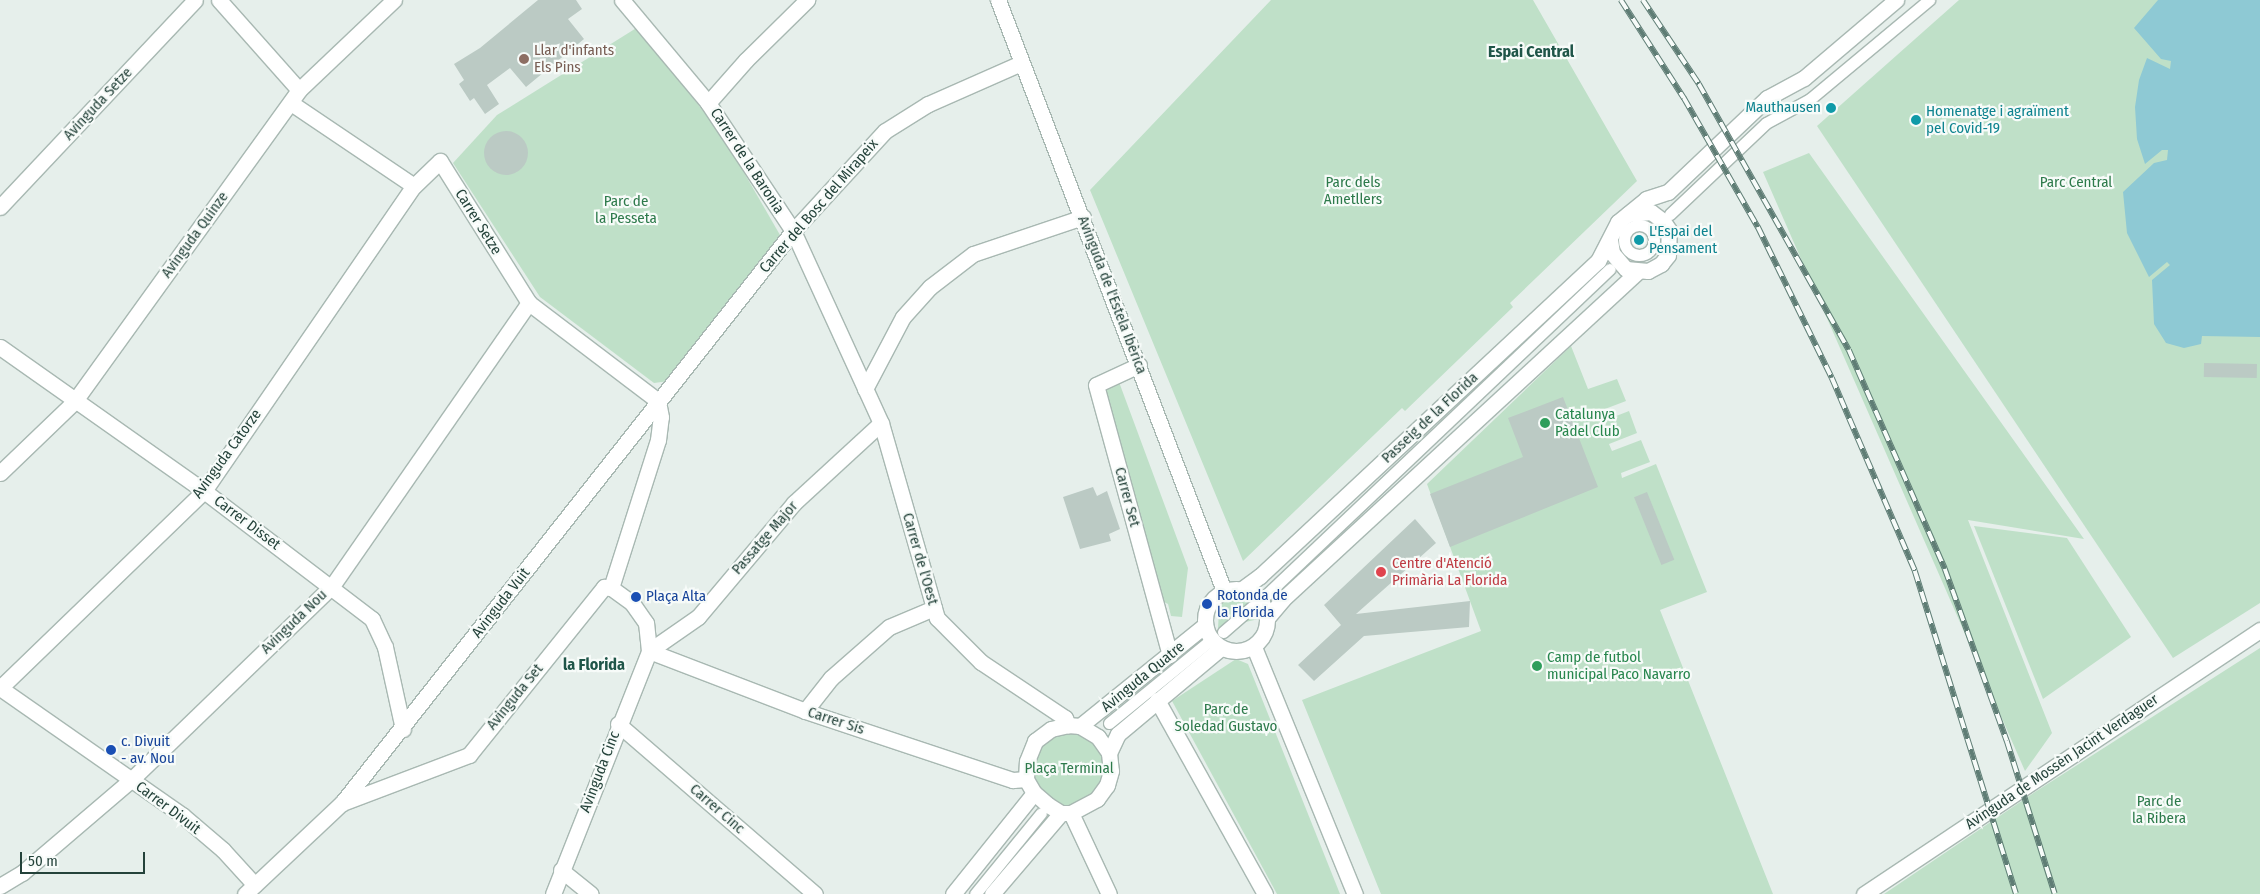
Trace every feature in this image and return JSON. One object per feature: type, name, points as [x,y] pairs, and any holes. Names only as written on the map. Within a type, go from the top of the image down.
[{"type":"street","name":"Avinguda Setze","points":[[0,207],[196,0]]},
{"type":"street","points":[[219,0],[295,96],[414,186]]},
{"type":"street","name":"Avinguda Quinze","points":[[0,472],[74,402],[295,96],[394,0]]},
{"type":"street","name":"Carrer de la Baronia","points":[[622,0],[708,103],[793,231],[881,423]]},
{"type":"street","points":[[708,103],[746,60],[807,0]]},
{"type":"street","name":"Avinguda de l'Estela Ibèrica","points":[[998,0],[1224,591]]},
{"type":"street","name":"Passeig de la Florida","points":[[1242,589],[1260,576],[1598,261],[1610,240],[1613,229],[1625,215],[1646,199],[1668,192],[1767,98],[1804,78],[1896,0]]},
{"type":"street","points":[[1658,222],[1766,123],[1810,99],[1929,0]]},
{"type":"street","name":"Carrer del Bosc del Mirapeix","points":[[658,401],[793,231],[885,131],[928,104],[1021,63]]},
{"type":"street","name":"Carrer Setze","points":[[414,186],[440,161],[529,303],[658,401]]},
{"type":"street","name":"Avinguda Catorze","points":[[0,688],[204,491],[414,186]]},
{"type":"street","name":"Passeig de la Florida","points":[[1658,222],[1640,225],[1628,230],[1624,242],[1627,254],[1638,255],[1648,252],[1654,242],[1658,222],[1668,192]]},
{"type":"street","points":[[1268,617],[1260,600],[1242,589],[1224,591],[1211,601],[1205,625],[1213,646],[1241,652],[1254,647],[1263,638],[1268,617],[1284,599],[1637,272],[1661,264],[1668,255],[1669,230],[1643,210],[1625,215]]},
{"type":"street","points":[[865,389],[903,317],[930,287],[973,254],[1082,217]]},
{"type":"street","points":[[1610,240],[1617,262],[1626,269],[1637,272]]},
{"type":"street","name":"Passeig de la Florida","points":[[1265,596],[1610,269]]},
{"type":"street","name":"Avinguda Nou","points":[[0,886],[22,873],[131,780],[332,586],[529,303]]},
{"type":"street","name":"Carrer Disset","points":[[0,347],[74,402],[204,491],[332,586],[380,629],[403,729]]},
{"type":"street","name":"Carrer Set","points":[[1139,365],[1096,385],[1170,655]]},
{"type":"street","points":[[648,651],[646,623],[632,603],[611,588],[658,440],[661,417],[658,401]]},
{"type":"street","name":"Avinguda Vuit","points":[[342,803],[403,729],[658,401]]},
{"type":"street","name":"Carrer de l'Oest","points":[[881,423],[937,618],[981,662],[1074,726]]},
{"type":"street","name":"Passatge Major","points":[[648,651],[698,617],[794,503],[881,423]]},
{"type":"street","name":"Avinguda Set","points":[[250,890],[342,803],[469,755],[604,588],[611,588]]},
{"type":"street","points":[[1223,632],[1252,607]]},
{"type":"street","points":[[805,710],[831,678],[889,627],[934,608]]},
{"type":"street","name":"Avinguda Quatre","points":[[1074,726],[1170,655],[1205,625]]},
{"type":"street","name":"Avinguda de Mossèn Jacint Verdaguer","points":[[1864,894],[2260,630]]},
{"type":"street","name":"Avinguda Quatre","points":[[1109,753],[1118,734],[1157,700],[1213,646]]},
{"type":"street","name":"Avinguda Quatre","points":[[1109,722],[1213,646]]},
{"type":"street","points":[[1254,647],[1355,894]]},
{"type":"street","name":"Carrer Sis","points":[[648,651],[805,710],[1013,780],[1026,779]]},
{"type":"street","name":"Avinguda Cinc","points":[[553,894],[648,651]]},
{"type":"street","name":"Carrer Divuit","points":[[0,688],[131,780],[202,833],[250,890]]},
{"type":"street","points":[[1157,700],[1265,894]]},
{"type":"street","name":"Carrer Cinc","points":[[618,724],[815,894]]},
{"type":"street","points":[[992,894],[1066,813],[1097,799],[1107,785],[1111,771],[1109,753],[1098,737],[1074,726],[1051,729],[1035,741],[1027,762],[1026,779],[1034,793],[1066,813],[1109,894]]},
{"type":"street","points":[[953,894],[1034,793]]},
{"type":"street","points":[[975,894],[1041,813]]},
{"type":"street","points":[[562,870],[590,894]]},
{"type":"green space","name":"Parc dels Ametllers","points":[[1271,0],[1533,0],[1637,181],[1510,303],[1513,307],[1405,411],[1402,408],[1243,561],[1090,190]]},
{"type":"green space","name":"Parc Central","points":[[1959,0],[2260,0],[2260,603],[2173,658],[1817,126]]},
{"type":"green space","name":"Parc de la Pesseta","points":[[638,27],[724,138],[780,235],[669,381],[654,383],[540,297],[453,163],[497,115]]},
{"type":"green space","points":[[1809,153],[2084,539],[1968,520],[2052,733],[2025,771],[1763,172]]},
{"type":"green space","name":"Camp de futbol municipal Paco Navarro","points":[[1571,346],[1588,389],[1617,379],[1626,401],[1597,412],[1601,422],[1629,411],[1637,433],[1609,444],[1612,451],[1641,440],[1650,462],[1621,473],[1622,478],[1656,464],[1707,592],[1660,610],[1773,894],[1381,894],[1302,700],[1481,631],[1427,484]]},
{"type":"green space","points":[[1119,382],[1188,568],[1182,617],[1171,616],[1168,604],[1160,600],[1103,388]]},
{"type":"green space","points":[[1974,526],[2067,538],[2131,637],[2043,699]]},
{"type":"green space","points":[[1234,589],[1252,593],[1260,600],[1268,617],[1218,628],[1219,611],[1211,601]]},
{"type":"green space","name":"Parc de la Ribera","points":[[2260,648],[2260,894],[1884,894],[2035,792]]},
{"type":"green space","name":"Parc de Soledad Gustavo","points":[[1236,659],[1248,664],[1340,894],[1277,894],[1172,701]]},
{"type":"green space","name":"Plaça Terminal","points":[[1068,725],[1109,753],[1107,785],[1071,813],[1034,793],[1027,761],[1035,741]]},
{"type":"water","points":[[2158,0],[2260,0],[2260,337],[2202,336],[2201,344],[2184,348],[2166,343],[2154,324],[2152,280],[2170,265],[2167,262],[2149,277],[2127,233],[2123,192],[2154,163],[2167,160],[2168,150],[2162,150],[2145,164],[2137,139],[2135,107],[2139,80],[2147,58],[2170,69],[2171,61],[2161,59],[2134,28]]},
{"type":"building","name":"Llar d'infants Els Pins","points":[[538,0],[576,0],[582,9],[568,19],[584,39],[526,87],[510,68],[487,85],[499,104],[485,114],[474,98],[470,101],[459,84],[464,80],[454,64],[480,48]]},
{"type":"building","points":[[506,131],[518,135],[524,141],[528,153],[524,165],[518,171],[506,175],[494,171],[488,165],[484,153],[488,141],[494,135]]},
{"type":"building","points":[[2204,363],[2257,364],[2257,378],[2204,377]]},
{"type":"building","points":[[1563,397],[1598,487],[1450,547],[1430,494],[1523,457],[1508,418]]},
{"type":"building","points":[[1093,487],[1097,496],[1107,491],[1120,529],[1109,534],[1111,541],[1080,549],[1063,497]]},
{"type":"building","points":[[1647,492],[1674,560],[1661,565],[1634,497]]},
{"type":"building","name":"Centre d'Atenció Primària La Florida","points":[[1415,519],[1436,543],[1356,614],[1470,601],[1469,627],[1364,636],[1314,681],[1298,665],[1341,625],[1324,605]]},
{"type":"railway","points":[[1621,0],[1684,98],[1758,227],[1832,378],[1915,571],[2016,894]]},
{"type":"railway","points":[[1643,0],[1699,84],[1849,350],[1945,569],[2007,741],[2055,894]]},
{"type":"place","name":"Llar d'infants Els Pins","points":[[524,59]]},
{"type":"place","name":"Mauthausen","points":[[1831,108]]},
{"type":"place","name":"Homenatge i agraïment pel Covid-19","points":[[1916,120]]},
{"type":"place","name":"L'Espai del Pensament","points":[[1639,240]]},
{"type":"place","name":"Catalunya Pàdel Club","points":[[1545,423]]},
{"type":"place","name":"Centre d'Atenció Primària La Florida","points":[[1381,572]]},
{"type":"place","name":"Plaça Alta","points":[[636,597]]},
{"type":"place","name":"Rotonda de la Florida","points":[[1207,604]]},
{"type":"place","name":"Camp de futbol municipal Paco Navarro","points":[[1537,666]]},
{"type":"place","name":"c. Divuit - av. Nou","points":[[111,750]]},
{"type":"district","name":"Espai Central","points":[[1531,52]]},
{"type":"district","name":"la Florida","points":[[594,665]]}]
